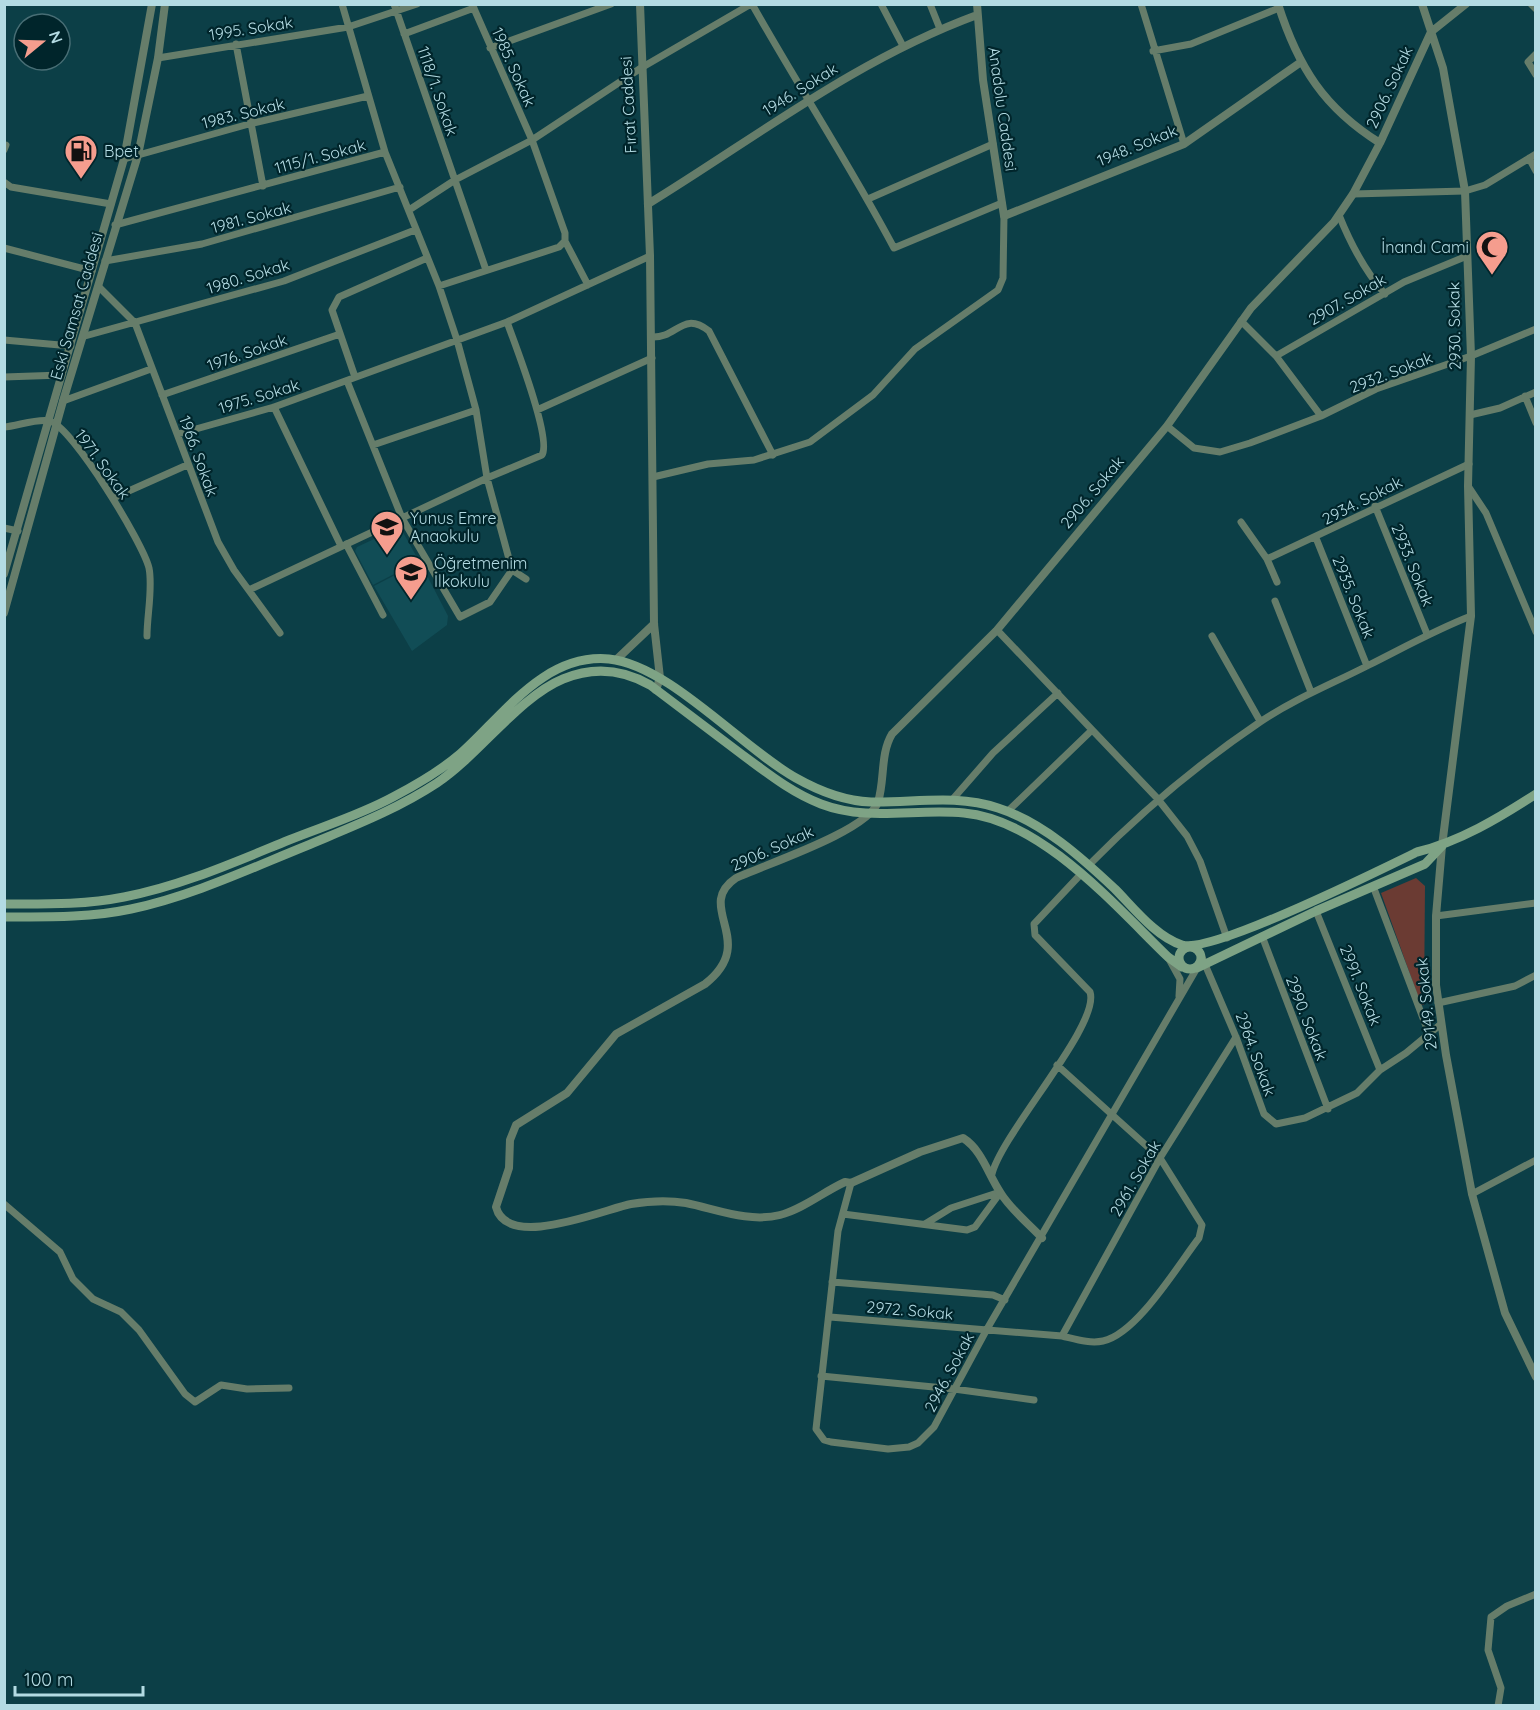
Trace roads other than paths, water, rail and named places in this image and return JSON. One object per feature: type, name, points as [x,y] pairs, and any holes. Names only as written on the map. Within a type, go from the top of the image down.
[{"type":"main road","points":[[4,904],[65,904],[128,897],[187,880],[381,804],[432,774],[460,754],[498,716],[549,674],[585,660],[616,660],[642,668],[663,680],[790,775],[834,796],[878,802],[952,800],[983,803],[1008,811],[1032,824],[1089,865],[1158,930],[1178,944],[1192,947],[1201,962]]},
{"type":"main road","points":[[4,917],[79,916],[157,903],[218,882],[385,813],[457,769],[544,689],[576,674],[597,671],[618,673],[637,679],[658,691],[784,786],[825,805],[872,814],[946,811],[987,817],[1020,830],[1081,874],[1168,957],[1190,970],[1201,962],[1425,864],[1442,846]]},
{"type":"main road","points":[[1182,967],[1179,961],[1180,953],[1192,947],[1227,938],[1417,852],[1442,846],[1514,809],[1536,794]]},
{"type":"street","name":"Eski Samsat Caddesi","points":[[4,613],[53,423],[62,375],[124,159],[152,4]]},
{"type":"street","name":"Eski Samsat Caddesi","points":[[4,574],[53,423],[85,336],[115,225],[138,155],[158,58],[165,4]]},
{"type":"street","points":[[342,4],[385,152],[439,286],[457,340],[476,410],[487,478],[512,570],[526,579]]},
{"type":"street","name":"1995. Sokak","points":[[158,58],[348,27],[395,8],[417,4]]},
{"type":"street","points":[[490,48],[611,4]]},
{"type":"street","name":"Fırat Caddesi","points":[[640,4],[650,256],[654,624],[663,680]]},
{"type":"street","points":[[409,210],[455,180],[532,140],[641,68],[751,4],[806,100],[868,200],[894,248],[1002,203]]},
{"type":"street","points":[[881,4],[903,46]]},
{"type":"street","points":[[930,4],[940,29]]},
{"type":"street","name":"Anadolu Caddesi","points":[[976,4],[983,80],[1004,216]]},
{"type":"street","points":[[1141,4],[1153,51],[1184,144]]},
{"type":"street","name":"2930. Sokak","points":[[1422,4],[1443,68],[1465,191],[1471,356],[1468,486],[1471,616]]},
{"type":"street","name":"2906. Sokak","points":[[1042,1238],[1000,1192],[992,1174],[969,1142],[963,1138],[920,1152],[851,1183],[835,1187],[791,1211],[770,1216],[751,1217],[684,1203],[659,1201],[615,1208],[544,1228],[507,1221],[496,1207],[509,1168],[510,1140],[516,1125],[567,1093],[616,1034],[705,984],[717,973],[729,946],[719,906],[725,888],[736,878],[830,838],[872,814],[878,802],[887,745],[892,734],[997,630],[1167,426],[1241,321],[1339,215],[1380,143],[1431,32],[1466,4]]},
{"type":"street","points":[[1531,4],[1536,9]]},
{"type":"street","points":[[404,34],[473,6]]},
{"type":"street","name":"1985. Sokak","points":[[473,6],[532,140],[565,233],[565,241],[588,285]]},
{"type":"street","points":[[1153,51],[1191,44],[1279,6],[1301,62],[1338,112],[1380,143]]},
{"type":"street","name":"1118/1. Sokak","points":[[395,8],[486,270]]},
{"type":"street","name":"1946. Sokak","points":[[648,204],[729,154],[806,100],[903,46],[977,15]]},
{"type":"street","points":[[236,44],[249,124],[263,186]]},
{"type":"street","points":[[1536,54],[1528,62],[1536,75]]},
{"type":"street","name":"1948. Sokak","points":[[1004,216],[1184,144],[1301,62]]},
{"type":"street","name":"1983. Sokak","points":[[124,159],[249,124],[368,96]]},
{"type":"street","points":[[868,200],[993,144]]},
{"type":"street","name":"1115/1. Sokak","points":[[115,225],[385,152]]},
{"type":"street","points":[[1353,194],[1465,191],[1485,185],[1532,156],[1536,171]]},
{"type":"street","points":[[4,182],[11,187],[111,204]]},
{"type":"street","name":"1981. Sokak","points":[[105,261],[202,244],[400,187]]},
{"type":"street","points":[[1339,215],[1355,254],[1367,274],[1385,294]]},
{"type":"street","points":[[653,477],[708,464],[754,460],[774,455],[795,448],[823,434],[884,385],[915,349],[995,292],[1003,278],[1004,216]]},
{"type":"street","name":"1980. Sokak","points":[[85,336],[284,281],[416,230]]},
{"type":"street","points":[[439,286],[559,247],[565,241]]},
{"type":"street","points":[[4,248],[92,272]]},
{"type":"street","name":"1975. Sokak","points":[[178,434],[274,407],[507,322],[650,256]]},
{"type":"street","name":"2907. Sokak","points":[[1276,357],[1425,271],[1467,256]]},
{"type":"street","points":[[355,377],[332,310],[339,297],[427,258]]},
{"type":"street","name":"1966. Sokak","points":[[99,287],[135,322],[151,369],[178,434],[187,465],[218,542],[280,633]]},
{"type":"street","points":[[1241,321],[1276,357],[1321,416]]},
{"type":"street","points":[[249,590],[487,478],[543,455],[546,446],[537,410],[507,322]]},
{"type":"street","points":[[651,337],[662,338],[690,322],[700,324],[709,331],[774,455]]},
{"type":"street","name":"2932. Sokak","points":[[1167,426],[1194,448],[1214,452],[1250,443],[1321,416],[1376,389],[1471,356],[1536,329]]},
{"type":"street","name":"1976. Sokak","points":[[162,395],[340,334]]},
{"type":"street","points":[[4,339],[71,346]]},
{"type":"street","points":[[537,410],[652,358]]},
{"type":"street","points":[[63,401],[151,369]]},
{"type":"street","points":[[4,377],[62,375]]},
{"type":"street","points":[[347,381],[402,518],[460,617],[490,602],[512,570]]},
{"type":"street","points":[[1470,415],[1500,408],[1536,392]]},
{"type":"street","points":[[1525,396],[1536,423]]},
{"type":"street","points":[[274,407],[344,545],[383,615]]},
{"type":"street","points":[[373,445],[476,410]]},
{"type":"street","points":[[4,427],[53,423]]},
{"type":"street","name":"1971. Sokak","points":[[53,423],[75,442],[113,498],[149,567],[147,636]]},
{"type":"street","name":"2934. Sokak","points":[[1267,560],[1316,538],[1375,506],[1469,464]]},
{"type":"street","points":[[113,498],[187,465]]},
{"type":"street","points":[[1468,486],[1486,513],[1536,632]]},
{"type":"street","name":"2933. Sokak","points":[[1375,506],[1427,634]]},
{"type":"street","points":[[1241,522],[1267,560],[1277,582]]},
{"type":"street","points":[[4,528],[18,531]]},
{"type":"street","name":"2935. Sokak","points":[[1316,538],[1367,666]]},
{"type":"street","points":[[1275,601],[1311,692]]},
{"type":"street","points":[[1089,865],[1157,798],[1260,721],[1311,692],[1427,634],[1471,616]]},
{"type":"street","name":"29149. Sokak","points":[[1471,616],[1442,846],[1436,915],[1438,1003],[1472,1194],[1505,1313],[1536,1377]]},
{"type":"street","points":[[616,660],[654,624]]},
{"type":"street","points":[[997,630],[1157,798],[1187,836],[1200,861],[1227,938]]},
{"type":"street","points":[[1212,636],[1260,721]]},
{"type":"street","points":[[658,691],[663,680]]},
{"type":"street","points":[[952,800],[993,753],[1058,693]]},
{"type":"street","points":[[1008,811],[1092,730]]},
{"type":"street","points":[[992,1174],[1005,1146],[1077,1034],[1092,997],[1087,988],[1035,935],[1033,927],[1081,874]]},
{"type":"street","points":[[1373,886],[1429,1034]]},
{"type":"street","points":[[1436,915],[1536,903]]},
{"type":"street","name":"2991. Sokak","points":[[1316,911],[1380,1070]]},
{"type":"street","name":"2990. Sokak","points":[[1262,936],[1328,1109]]},
{"type":"street","points":[[1168,957],[1180,979]]},
{"type":"street","name":"2946. Sokak","points":[[851,1183],[838,1231],[830,1317],[815,1420],[819,1435],[831,1442],[888,1449],[909,1448],[927,1436],[1201,962]]},
{"type":"street","name":"2964. Sokak","points":[[1201,962],[1236,1037],[1267,1119],[1281,1125],[1328,1109],[1357,1093],[1380,1070],[1441,1024]]},
{"type":"street","points":[[1179,999],[1182,967]]},
{"type":"street","points":[[1438,1003],[1515,986],[1536,975]]},
{"type":"street","name":"2961. Sokak","points":[[1062,1336],[1160,1158],[1236,1037]]},
{"type":"street","name":"2972. Sokak","points":[[830,1317],[987,1329],[1097,1341],[1124,1333],[1132,1326],[1199,1238],[1202,1231],[1199,1218],[1160,1158],[1057,1065]]},
{"type":"street","points":[[1472,1194],[1536,1160]]},
{"type":"street","points":[[843,1214],[973,1229],[1000,1192]]},
{"type":"street","points":[[925,1224],[951,1208],[1000,1192]]},
{"type":"street","points":[[4,1204],[60,1252],[73,1279],[93,1299],[121,1312],[139,1330],[184,1394],[195,1402],[221,1385],[247,1389],[289,1388]]},
{"type":"street","points":[[832,1282],[993,1295],[1005,1299]]},
{"type":"street","points":[[820,1377],[954,1389],[1034,1400]]},
{"type":"street","points":[[1498,1706],[1501,1688],[1488,1650],[1491,1617],[1507,1606],[1536,1594]]},
{"type":"place","name":"Bpet","points":[[81,180]]},
{"type":"place","name":"İnandı Cami","points":[[1492,276]]},
{"type":"place","name":"Yunus Emre Anaokulu","points":[[387,556]]},
{"type":"place","name":"Öğretmenim İlkokulu","points":[[411,601]]}]
